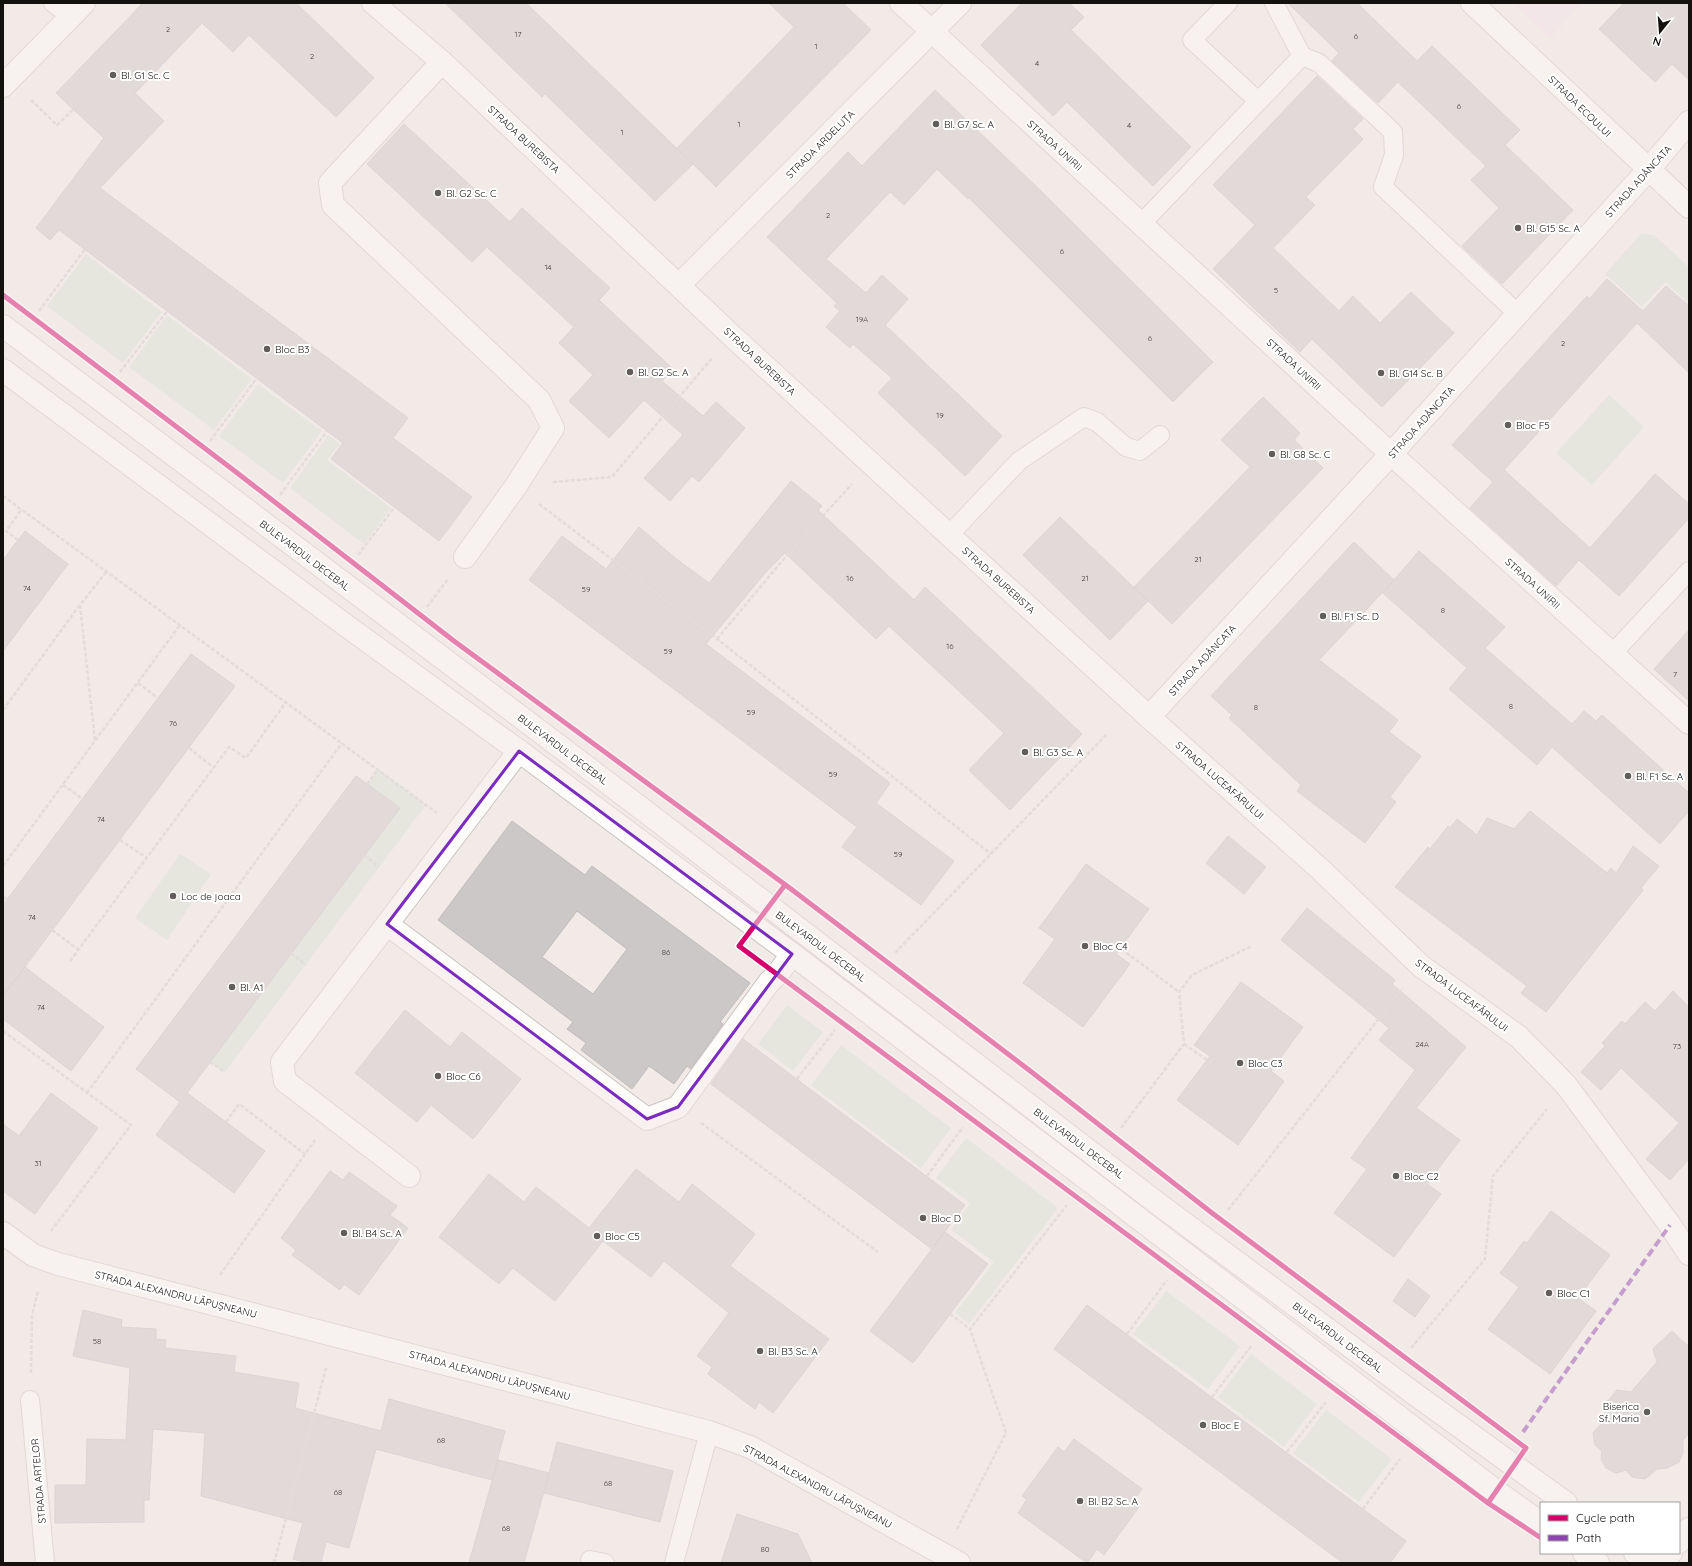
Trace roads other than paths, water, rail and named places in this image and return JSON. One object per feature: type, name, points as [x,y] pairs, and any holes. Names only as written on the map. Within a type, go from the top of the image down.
[{"type":"street","name":"STRADA BUREBISTA","points":[[373,3],[442,62],[731,335],[1149,718]]},
{"type":"street","name":"STRADA UNIRII","points":[[901,3],[1392,454],[1689,723]]},
{"type":"street","name":"STRADA ARDELUȚA","points":[[679,285],[960,3]]},
{"type":"street","name":"STRADA ECOULUI","points":[[1472,3],[1689,208]]},
{"type":"street","points":[[3,86],[77,9]]},
{"type":"street","points":[[442,62],[330,183],[333,205],[539,400],[553,428],[516,486],[465,557]]},
{"type":"street","name":"STRADA ADÂNCATA","points":[[1149,718],[1392,454],[1648,170],[1689,122]]},
{"type":"street","name":"BULEVARDUL DECEBAL","points":[[3,326],[633,802],[1167,1210],[1416,1395],[1565,1502]]},
{"type":"street","points":[[3,370],[348,627],[792,954],[1496,1491],[1540,1522]]},
{"type":"street","name":"STRADA LUCEAFĂRULUI","points":[[1149,718],[1320,869],[1421,966],[1519,1037],[1566,1085],[1670,1225],[1689,1254]]},
{"type":"street","points":[[409,1176],[285,1081],[282,1062],[519,752]]},
{"type":"street","points":[[387,924],[647,1119],[678,1107],[770,981],[777,975],[792,954]]},
{"type":"street","name":"STRADA ALEXANDRU LĂPUȘNEANU","points":[[3,1234],[33,1255],[58,1264],[709,1432],[750,1447],[952,1559]]},
{"type":"street","points":[[1680,1541],[1689,1528]]},
{"type":"street","points":[[1585,1554],[1598,1563]]},
{"type":"street","points":[[1636,1554],[1649,1563]]},
{"type":"street","points":[[1663,1563],[1670,1554]]},
{"type":"lane","points":[[53,3],[77,9]]},
{"type":"lane","points":[[1228,3],[1192,40],[1258,101]]},
{"type":"lane","points":[[1274,3],[1302,56],[1319,63],[1393,132],[1394,155],[1383,187],[1518,314]]},
{"type":"lane","points":[[1141,224],[1302,56]]},
{"type":"lane","points":[[949,535],[1019,461],[1084,417],[1097,422],[1126,447],[1140,451],[1160,435]]},
{"type":"lane","points":[[1612,654],[1689,571]]},
{"type":"lane","name":"STRADA ARTELOR","points":[[30,1400],[45,1563]]},
{"type":"lane","points":[[674,1563],[709,1432]]},
{"type":"place","name":"Bl. G1 Sc. C","points":[[113,75]]},
{"type":"place","name":"Bl. G7 Sc. A","points":[[936,124]]},
{"type":"place","name":"Bl. G2 Sc. C","points":[[438,193]]},
{"type":"place","name":"Bl. G15 Sc. A","points":[[1518,228]]},
{"type":"place","name":"Bloc B3","points":[[267,349]]},
{"type":"place","name":"Bl. G2 Sc. A","points":[[630,372]]},
{"type":"place","name":"Bl. G14 Sc. B","points":[[1381,373]]},
{"type":"place","name":"Bloc F5","points":[[1508,425]]},
{"type":"place","name":"Bl. G8 Sc. C","points":[[1272,454]]},
{"type":"place","name":"Bl. F1 Sc. D","points":[[1323,616]]},
{"type":"place","name":"Bl. G3 Sc. A","points":[[1025,752]]},
{"type":"place","name":"Bl. F1 Sc. A","points":[[1628,776]]},
{"type":"place","name":"Loc de joaca","points":[[173,896]]},
{"type":"place","name":"Bloc C4","points":[[1085,946]]},
{"type":"place","name":"Bl. A1","points":[[232,987]]},
{"type":"place","name":"Bloc C3","points":[[1240,1063]]},
{"type":"place","name":"Bloc C6","points":[[438,1076]]},
{"type":"place","name":"Bloc C2","points":[[1396,1176]]},
{"type":"place","name":"Bloc D","points":[[923,1218]]},
{"type":"place","name":"Bl. B4 Sc. A","points":[[344,1233]]},
{"type":"place","name":"Bloc C5","points":[[597,1236]]},
{"type":"place","name":"Bloc C1","points":[[1549,1293]]},
{"type":"place","name":"Bl. B3 Sc. A","points":[[760,1351]]},
{"type":"place","name":"Biserica Sf. Maria","points":[[1647,1412]]},
{"type":"place","name":"Bloc E","points":[[1203,1425]]},
{"type":"place","name":"Bl. B2 Sc. A","points":[[1080,1501]]}]
